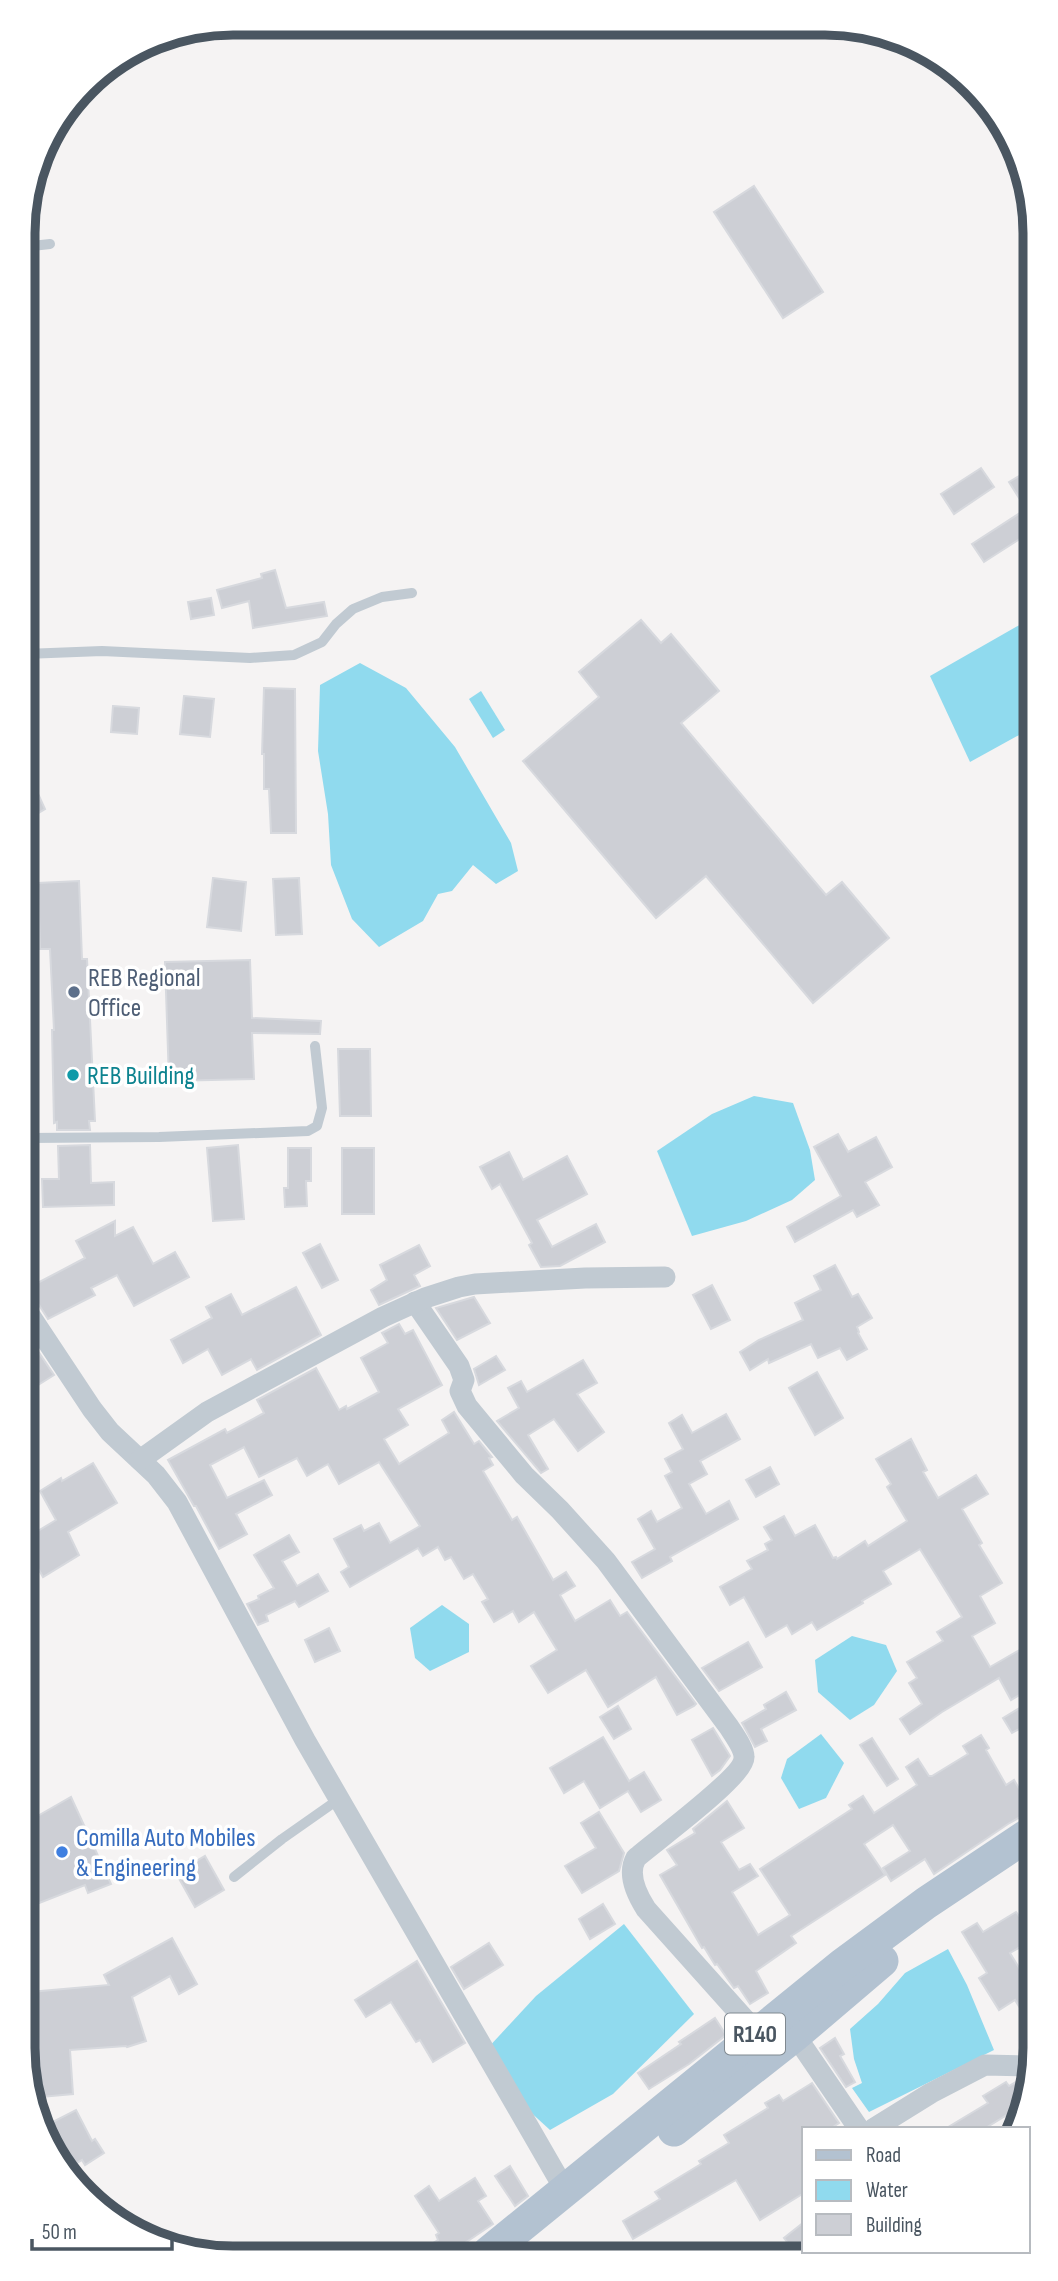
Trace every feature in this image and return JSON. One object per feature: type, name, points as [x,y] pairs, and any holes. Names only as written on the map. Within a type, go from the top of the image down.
[{"type":"main road","name":"R140","points":[[497,2246],[842,1965],[926,1903],[1023,1838]]},
{"type":"main road","name":"R140","points":[[531,2246],[599,2189],[795,2035],[885,1959],[1023,1864]]},
{"type":"street","points":[[140,1460],[216,1407],[415,1302],[475,1284],[666,1277]]},
{"type":"street","points":[[415,1302],[459,1366],[464,1380],[460,1391],[467,1406],[524,1475],[606,1561],[729,1727],[744,1754],[742,1764],[730,1780],[636,1858],[631,1869],[640,1899],[646,1909],[757,2033]]},
{"type":"street","points":[[35,1323],[110,1432],[156,1475],[177,1502],[305,1741],[565,2190]]},
{"type":"street","points":[[795,2035],[858,2127]]},
{"type":"street","points":[[876,2127],[931,2093],[985,2065],[1022,2066]]},
{"type":"lane","points":[[35,246],[50,244]]},
{"type":"lane","points":[[35,654],[102,651],[250,658],[294,655],[322,642],[336,624],[354,609],[382,597],[412,593]]},
{"type":"lane","points":[[35,1138],[159,1137],[308,1131],[317,1126],[322,1108],[315,1046]]},
{"type":"lane","points":[[234,1877],[339,1799]]},
{"type":"water","points":[[1023,623],[1023,733],[970,762],[930,676]]},
{"type":"water","points":[[360,663],[406,688],[455,747],[511,843],[518,871],[496,884],[473,865],[452,891],[438,894],[423,921],[379,947],[352,919],[331,865],[328,814],[318,751],[320,685]]},
{"type":"water","points":[[481,691],[505,730],[493,738],[469,699]]},
{"type":"water","points":[[754,1096],[793,1103],[810,1150],[815,1180],[792,1200],[746,1221],[692,1236],[657,1151],[712,1114]]},
{"type":"water","points":[[442,1605],[469,1624],[469,1652],[430,1671],[415,1658],[410,1628]]},
{"type":"water","points":[[852,1636],[886,1645],[897,1671],[874,1705],[850,1720],[818,1692],[815,1660]]},
{"type":"water","points":[[821,1734],[844,1763],[826,1798],[799,1809],[781,1778],[787,1759]]},
{"type":"water","points":[[624,1924],[694,2014],[613,2094],[550,2130],[515,2098],[486,2050],[536,1996]]},
{"type":"water","points":[[948,1949],[967,1985],[994,2050],[869,2112],[852,2088],[862,2083],[854,2059],[850,2029],[878,2004],[905,1973]]},
{"type":"building","points":[[754,186],[823,292],[783,318],[714,212]]},
{"type":"building","points":[[981,468],[994,487],[954,514],[941,494]]},
{"type":"building","points":[[1023,474],[1023,504],[1009,482]]},
{"type":"building","points":[[1023,511],[1023,537],[984,562],[972,544]]},
{"type":"building","points":[[275,570],[286,608],[324,602],[327,616],[253,628],[249,601],[222,608],[217,590],[262,578],[261,574]]},
{"type":"building","points":[[211,598],[214,615],[191,619],[188,602]]},
{"type":"building","points":[[641,620],[661,643],[671,634],[719,691],[681,723],[826,895],[842,882],[889,938],[813,1003],[706,876],[656,918],[523,761],[599,697],[579,672]]},
{"type":"building","points":[[264,688],[295,689],[296,833],[271,833],[269,789],[264,789],[262,754]]},
{"type":"building","points":[[184,696],[214,699],[210,737],[180,734]]},
{"type":"building","points":[[113,706],[139,708],[137,734],[111,732]]},
{"type":"building","points":[[35,787],[45,809],[35,815]]},
{"type":"building","points":[[213,878],[246,882],[241,931],[207,927]]},
{"type":"building","points":[[299,878],[302,934],[276,935],[273,879]]},
{"type":"building","points":[[79,881],[82,959],[87,959],[95,1121],[89,1121],[90,1130],[57,1130],[57,1122],[54,1123],[54,1030],[50,949],[40,949],[38,883]]},
{"type":"building","points":[[250,960],[252,1018],[321,1021],[320,1034],[252,1033],[254,1079],[169,1081],[165,962]]},
{"type":"building","points":[[338,1049],[370,1049],[371,1116],[340,1116]]},
{"type":"building","points":[[838,1134],[848,1152],[876,1137],[892,1167],[865,1182],[879,1205],[857,1217],[853,1210],[795,1242],[787,1227],[841,1196],[814,1147]]},
{"type":"building","points":[[90,1145],[91,1183],[114,1182],[114,1205],[43,1207],[42,1179],[59,1179],[58,1146]]},
{"type":"building","points":[[238,1145],[244,1219],[213,1221],[207,1148]]},
{"type":"building","points":[[288,1148],[311,1148],[311,1181],[306,1181],[307,1206],[285,1207]]},
{"type":"building","points":[[342,1148],[374,1148],[374,1214],[342,1214]]},
{"type":"building","points":[[509,1152],[523,1180],[567,1156],[587,1194],[537,1220],[552,1247],[596,1224],[605,1242],[560,1266],[541,1267],[529,1245],[532,1243],[500,1184],[492,1189],[480,1167]]},
{"type":"building","points":[[115,1221],[115,1236],[133,1227],[153,1264],[175,1252],[189,1277],[134,1306],[117,1275],[91,1288],[95,1295],[48,1319],[35,1299],[35,1284],[85,1258],[76,1241]]},
{"type":"building","points":[[320,1244],[338,1280],[322,1288],[303,1253]]},
{"type":"building","points":[[419,1245],[430,1266],[414,1275],[420,1286],[379,1305],[371,1290],[387,1280],[380,1265]]},
{"type":"building","points":[[835,1265],[852,1297],[858,1294],[872,1318],[857,1327],[867,1349],[847,1360],[840,1348],[818,1358],[811,1344],[769,1363],[768,1359],[750,1370],[740,1352],[803,1320],[795,1303],[821,1290],[814,1276]]},
{"type":"building","points":[[712,1285],[730,1320],[711,1329],[693,1295]]},
{"type":"building","points":[[296,1287],[321,1335],[257,1370],[251,1359],[222,1375],[208,1349],[183,1363],[171,1340],[212,1318],[206,1307],[231,1294],[242,1315]]},
{"type":"building","points":[[474,1297],[490,1323],[457,1340],[436,1308]]},
{"type":"building","points":[[399,1324],[405,1334],[413,1330],[442,1385],[398,1409],[408,1425],[384,1439],[399,1464],[449,1433],[442,1420],[454,1412],[474,1444],[479,1441],[492,1457],[489,1458],[493,1465],[483,1471],[512,1520],[517,1517],[553,1580],[566,1572],[575,1586],[560,1595],[575,1621],[610,1600],[620,1616],[627,1612],[696,1704],[694,1706],[677,1715],[656,1677],[608,1707],[586,1670],[548,1693],[531,1666],[557,1650],[534,1612],[519,1622],[513,1611],[494,1622],[482,1602],[488,1599],[473,1574],[464,1579],[451,1557],[445,1560],[438,1547],[423,1556],[418,1548],[350,1587],[341,1572],[349,1567],[334,1539],[361,1525],[364,1531],[379,1523],[390,1543],[420,1526],[379,1462],[339,1484],[328,1464],[307,1476],[297,1458],[259,1477],[244,1447],[210,1465],[227,1498],[264,1480],[272,1495],[236,1514],[247,1534],[219,1549],[168,1460],[225,1429],[227,1433],[264,1413],[257,1400],[316,1368],[339,1410],[346,1406],[347,1409],[379,1392],[361,1358],[388,1343],[382,1333]]},
{"type":"building","points":[[35,1347],[54,1375],[35,1387]]},
{"type":"building","points":[[496,1356],[505,1370],[479,1385],[474,1369]]},
{"type":"building","points":[[583,1360],[597,1383],[577,1394],[604,1432],[578,1451],[554,1419],[528,1435],[548,1469],[541,1473],[497,1421],[519,1408],[508,1388],[521,1381],[527,1392]]},
{"type":"building","points":[[817,1372],[843,1418],[815,1435],[789,1388]]},
{"type":"building","points":[[726,1414],[740,1439],[700,1461],[707,1474],[689,1484],[706,1514],[729,1501],[738,1519],[670,1557],[672,1561],[642,1578],[632,1562],[655,1549],[638,1519],[651,1511],[657,1522],[682,1508],[665,1476],[672,1472],[665,1459],[683,1449],[669,1423],[682,1415],[692,1433]]},
{"type":"building","points":[[911,1439],[927,1470],[923,1472],[938,1498],[976,1475],[988,1494],[962,1509],[982,1543],[979,1545],[1002,1583],[980,1596],[995,1623],[972,1636],[990,1667],[1023,1648],[1023,1693],[1011,1700],[999,1678],[910,1734],[900,1719],[922,1704],[909,1683],[917,1678],[907,1662],[943,1641],[937,1632],[962,1617],[920,1549],[883,1571],[891,1584],[817,1630],[812,1622],[792,1634],[787,1625],[766,1637],[744,1597],[730,1605],[720,1587],[752,1569],[747,1561],[768,1550],[765,1544],[772,1540],[764,1527],[784,1516],[795,1536],[815,1525],[833,1558],[837,1559],[865,1541],[868,1546],[907,1521],[887,1487],[891,1484],[876,1459]]},
{"type":"building","points":[[93,1463],[117,1503],[68,1532],[79,1555],[43,1577],[35,1563],[35,1533],[56,1520],[40,1491],[61,1478],[62,1481]]},
{"type":"building","points":[[770,1467],[779,1484],[756,1497],[746,1480]]},
{"type":"building","points":[[289,1535],[299,1552],[282,1561],[297,1586],[318,1574],[328,1591],[299,1607],[295,1601],[266,1615],[268,1621],[258,1625],[247,1604],[274,1588],[254,1555]]},
{"type":"building","points":[[329,1628],[340,1651],[315,1662],[305,1640]]},
{"type":"building","points":[[748,1642],[762,1667],[719,1691],[702,1668]]},
{"type":"building","points":[[786,1692],[796,1710],[761,1729],[767,1741],[755,1747],[742,1723],[766,1709],[764,1705]]},
{"type":"building","points":[[618,1706],[631,1729],[614,1739],[600,1717]]},
{"type":"building","points":[[1023,1706],[1023,1727],[1012,1733],[1003,1718]]},
{"type":"building","points":[[713,1728],[730,1756],[712,1776],[692,1740]]},
{"type":"building","points":[[981,1735],[989,1748],[986,1750],[1006,1785],[1014,1780],[1020,1790],[1023,1788],[1023,1815],[934,1874],[925,1859],[891,1881],[883,1868],[910,1851],[893,1825],[864,1844],[885,1875],[791,1936],[796,1943],[756,1971],[768,1993],[750,2004],[738,1986],[734,1988],[704,1947],[702,1948],[660,1875],[677,1865],[667,1850],[695,1833],[693,1829],[727,1801],[744,1828],[721,1842],[739,1870],[750,1864],[758,1876],[732,1892],[758,1935],[790,1915],[760,1869],[852,1809],[849,1805],[863,1796],[874,1813],[917,1785],[906,1767],[918,1759],[929,1776],[932,1776],[968,1754],[963,1746]]},
{"type":"building","points":[[603,1737],[629,1781],[644,1772],[661,1800],[641,1812],[628,1791],[600,1808],[584,1781],[564,1793],[550,1768]]},
{"type":"building","points":[[872,1738],[898,1779],[887,1786],[860,1745]]},
{"type":"building","points":[[71,1797],[111,1884],[88,1893],[85,1885],[35,1905],[35,1818]]},
{"type":"building","points":[[599,1812],[624,1853],[619,1871],[582,1893],[565,1866],[596,1848],[581,1823]]},
{"type":"building","points":[[205,1856],[224,1890],[195,1907],[176,1873]]},
{"type":"building","points":[[603,1904],[615,1924],[590,1939],[579,1919]]},
{"type":"building","points":[[1016,1912],[1020,1917],[1023,1915],[1023,1945],[1010,1953],[1023,1974],[1023,2013],[1015,2000],[999,2010],[979,1978],[987,1973],[962,1932],[977,1923],[983,1932]]},
{"type":"building","points":[[172,1938],[197,1984],[179,1994],[170,1976],[132,1997],[146,2041],[127,2047],[70,2050],[73,2094],[41,2097],[35,2048],[35,1992],[109,1985],[104,1975]]},
{"type":"building","points":[[489,1943],[503,1965],[464,1989],[451,1967]]},
{"type":"building","points":[[417,1961],[465,2043],[433,2062],[420,2040],[416,2042],[391,2002],[366,2017],[355,2000]]},
{"type":"building","points":[[715,2018],[726,2035],[689,2064],[649,2089],[638,2073]]},
{"type":"building","points":[[835,2038],[844,2054],[840,2056],[855,2082],[846,2087],[820,2048]]},
{"type":"building","points":[[1020,2079],[1012,2112],[987,2127],[948,2127],[988,2103],[983,2096],[1006,2082],[1009,2086]]},
{"type":"building","points":[[812,2083],[839,2123],[833,2127],[802,2127],[802,2194],[760,2220],[736,2180],[633,2239],[623,2221],[660,2199],[655,2192],[729,2143],[724,2135],[768,2108],[765,2103],[779,2095],[783,2101]]},
{"type":"building","points":[[76,2110],[92,2141],[95,2139],[104,2153],[85,2165],[82,2160],[73,2165],[50,2123]]},
{"type":"building","points":[[510,2166],[528,2196],[515,2206],[495,2176]]},
{"type":"building","points":[[475,2178],[486,2196],[478,2201],[493,2224],[460,2246],[428,2246],[438,2240],[436,2235],[439,2233],[415,2196],[429,2186],[439,2201]]},
{"type":"building","points":[[802,2224],[802,2246],[790,2246],[784,2238]]},
{"type":"place","name":"REB Regional Office","points":[[74,992]]},
{"type":"place","name":"REB Building","points":[[73,1075]]},
{"type":"place","name":"Comilla Auto Mobiles & Engineering","points":[[62,1852]]}]
